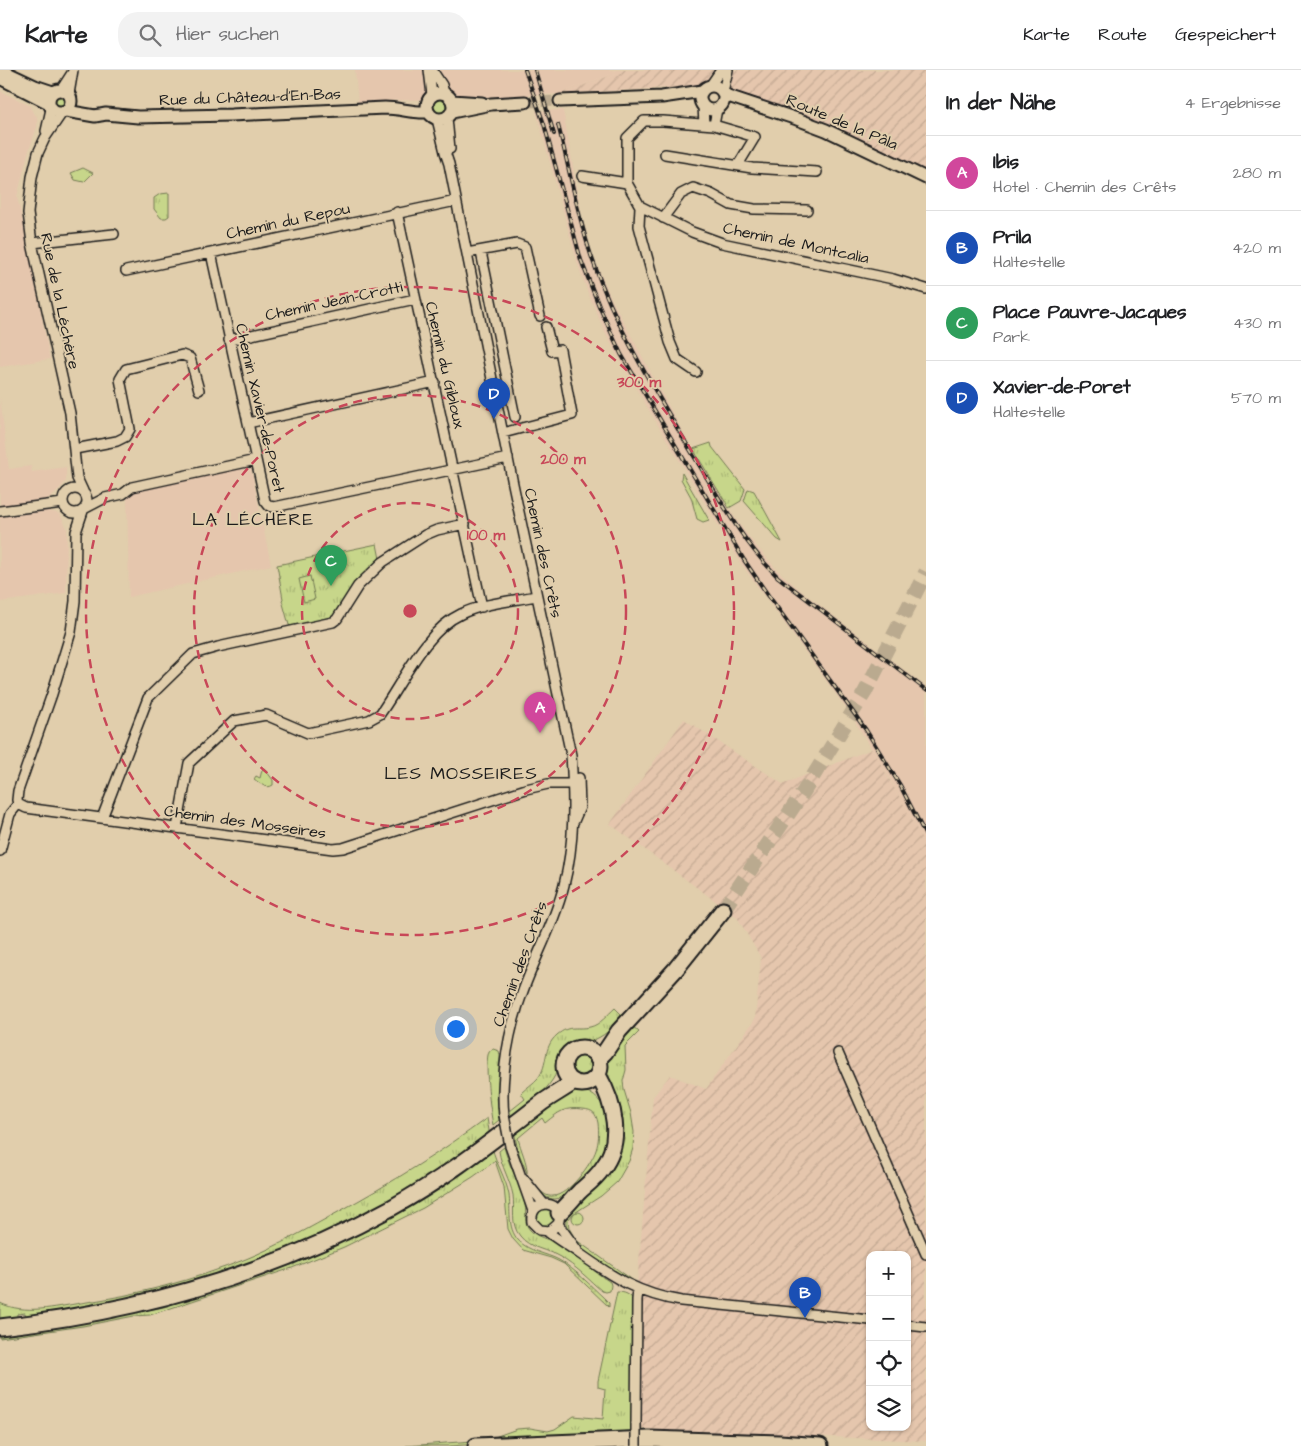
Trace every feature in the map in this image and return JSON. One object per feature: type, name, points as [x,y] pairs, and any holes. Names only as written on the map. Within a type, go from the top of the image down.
[{"type":"highway","points":[[594,1055],[597,1044],[619,1030],[675,970],[723,910]]},
{"type":"highway","points":[[0,1327],[94,1314],[163,1298],[241,1274],[286,1257],[355,1226],[392,1208],[433,1183],[484,1148],[543,1102],[581,1078],[600,1067],[594,1055],[580,1048],[569,1054],[566,1059],[581,1078],[610,1106],[613,1113],[615,1138],[611,1154],[604,1168],[592,1182],[579,1192],[562,1200],[554,1212]]},
{"type":"highway","points":[[476,1446],[649,1439],[820,1446]]},
{"type":"street","name":"Rue du Château-d'En-Bas","points":[[1,70],[35,86],[60,101]]},
{"type":"street","name":"Rue de la Léchère","points":[[73,70],[38,153],[28,213],[32,243],[70,413],[77,478],[84,491]]},
{"type":"street","points":[[428,70],[431,117],[446,109],[525,102]]},
{"type":"street","name":"Chemin des Crêts","points":[[432,70],[442,85],[446,109],[444,152],[449,164],[576,784],[570,857],[564,885],[556,912],[523,992],[511,1031],[503,1078],[504,1115],[510,1146],[533,1211],[532,1219],[534,1226],[548,1232],[610,1275],[638,1289],[681,1301],[866,1320]]},
{"type":"street","points":[[704,124],[700,98],[721,70]]},
{"type":"street","points":[[714,125],[719,108],[724,102],[723,93],[728,70]]},
{"type":"street","name":"Rue du Château-d'En-Bas","points":[[0,78],[60,101],[106,114],[138,117],[394,108],[429,103],[438,93],[446,109]]},
{"type":"street","points":[[560,100],[662,97],[717,87],[723,93]]},
{"type":"street","name":"Route de la Pâla","points":[[723,93],[826,130],[926,178]]},
{"type":"street","points":[[662,97],[702,105],[708,110],[719,108]]},
{"type":"street","name":"Route de la Pâla","points":[[719,108],[730,105],[771,110]]},
{"type":"street","points":[[696,372],[677,359],[670,342],[639,226],[640,206],[626,182],[627,138],[644,121],[714,125],[756,137],[738,165]]},
{"type":"street","points":[[665,154],[752,168],[817,172]]},
{"type":"street","points":[[582,176],[626,182]]},
{"type":"street","name":"Chemin de Montcalia","points":[[663,218],[681,194],[693,188],[711,194],[731,205],[754,209],[807,210]]},
{"type":"street","name":"Chemin du Repou","points":[[126,271],[456,200]]},
{"type":"street","name":"Chemin de Montcalia","points":[[640,206],[692,232],[722,243],[893,278],[926,289]]},
{"type":"street","name":"Chemin du Gibloux","points":[[397,212],[482,607]]},
{"type":"street","points":[[32,243],[114,234]]},
{"type":"street","points":[[467,254],[517,244],[525,248],[540,316]]},
{"type":"street","points":[[480,252],[515,418]]},
{"type":"street","name":"Chemin Xavier-de-Poret","points":[[211,253],[265,501],[271,507],[508,458]]},
{"type":"street","name":"Chemin Jean-Crotti","points":[[229,340],[415,299]]},
{"type":"street","points":[[503,433],[572,415],[560,350],[552,351],[546,327]]},
{"type":"street","points":[[75,449],[116,441],[125,437],[130,429],[120,379],[126,369],[182,355],[190,358],[199,390]]},
{"type":"street","points":[[248,423],[434,382]]},
{"type":"street","points":[[76,541],[65,506],[66,493],[72,489],[84,491],[97,498],[105,498],[123,494],[132,487],[256,460]]},
{"type":"street","name":"Rue de la Léchère","points":[[66,493],[76,470]]},
{"type":"street","points":[[0,851],[10,814],[18,804],[18,791],[55,687],[71,632],[75,601],[78,524],[88,502],[84,491]]},
{"type":"street","points":[[0,511],[65,506],[74,513],[84,510],[105,498]]},
{"type":"street","points":[[102,818],[148,698],[188,658],[198,652],[333,622],[337,620],[358,586],[383,562],[425,535],[437,530],[465,524]]},
{"type":"street","points":[[176,828],[189,763],[234,721],[266,715],[308,734],[374,718],[383,709],[433,635],[449,621],[460,614],[482,607],[536,596]]},
{"type":"street","name":"Chemin des Mosseires","points":[[18,804],[26,808],[333,849],[343,848],[548,784],[576,784]]},
{"type":"street","points":[[838,1053],[926,1254]]},
{"type":"street","name":"Chemin des Crêts","points":[[520,1174],[554,1212],[580,1254]]},
{"type":"street","points":[[533,1211],[538,1206],[554,1212],[554,1229],[548,1232]]},
{"type":"street","points":[[636,1446],[636,1300],[638,1289]]},
{"type":"street","points":[[911,1325],[926,1327]]},
{"type":"shaded area","points":[[355,70],[614,70],[615,74],[560,94],[358,102]]},
{"type":"shaded area","points":[[614,70],[926,70],[926,173],[830,127],[786,109],[741,97],[686,87],[560,94],[615,74]]},
{"type":"shaded area","points":[[0,91],[31,106],[37,117],[37,127],[28,153],[17,197],[50,359],[0,367]]},
{"type":"shaded area","points":[[563,110],[582,218],[593,256],[612,300],[680,427],[733,515],[777,570],[801,591],[926,687],[926,847],[891,781],[849,712],[740,562],[622,365],[606,334],[577,262],[536,111]]},
{"type":"shaded area","points":[[0,398],[9,469],[31,466],[32,472],[66,467],[66,481],[54,495],[45,500],[0,509]]},
{"type":"shaded area","points":[[250,463],[271,565],[129,597],[127,494],[130,490]]},
{"type":"shaded area","points":[[45,510],[60,514],[67,528],[66,593],[0,602],[0,516]]},
{"type":"shaded area","points":[[684,719],[783,784],[872,749],[926,847],[926,1441],[641,1429],[638,1368],[641,1300],[646,1297],[637,1285],[653,1097],[670,1075],[706,1089],[755,1019],[761,958],[737,917],[610,824]]},
{"type":"green space","points":[[60,95],[65,97],[67,102],[65,107],[60,109],[55,107],[53,102],[55,97]]},
{"type":"green space","points":[[436,99],[442,99],[446,106],[442,113],[436,113],[432,109],[432,103]]},
{"type":"green space","points":[[83,168],[93,173],[84,182],[75,180],[71,173]]},
{"type":"green space","points":[[169,193],[169,216],[161,218],[154,209],[154,198],[160,194]]},
{"type":"green space","points":[[711,443],[712,447],[745,489],[741,501],[729,508],[693,449]]},
{"type":"green space","points":[[682,473],[709,520],[703,522],[697,519],[691,497],[681,479]]},
{"type":"green space","points":[[748,489],[754,491],[782,542],[777,539],[744,501]]},
{"type":"green space","points":[[377,544],[380,559],[357,581],[334,616],[292,627],[289,625],[282,600],[277,565]]},
{"type":"green space","points":[[310,576],[315,599],[304,602],[299,579]]},
{"type":"green space","points":[[264,768],[273,780],[273,785],[268,787],[254,779],[256,776],[260,778]]},
{"type":"green space","points":[[615,1008],[624,1017],[600,1037],[592,1041],[575,1044],[564,1051],[560,1057],[555,1076],[549,1085],[534,1102],[512,1121],[510,1111],[525,1099],[521,1093],[541,1073],[552,1040],[566,1030],[594,1026]]},
{"type":"green space","points":[[631,1025],[639,1032],[625,1046],[626,1070],[623,1081],[634,1132],[633,1148],[629,1161],[617,1182],[601,1196],[573,1214],[568,1220],[569,1228],[576,1240],[634,1281],[613,1272],[590,1257],[572,1237],[567,1227],[566,1217],[612,1167],[605,1064],[608,1054]]},
{"type":"green space","points":[[493,1049],[499,1051],[500,1055],[497,1096],[499,1120],[493,1125],[487,1070],[488,1055]]},
{"type":"green space","points":[[581,1056],[588,1059],[591,1066],[588,1073],[581,1076],[574,1073],[571,1066],[574,1059]]},
{"type":"green space","points":[[578,1089],[590,1093],[605,1109],[608,1119],[608,1141],[599,1163],[572,1189],[555,1199],[543,1196],[537,1192],[539,1190],[551,1196],[559,1195],[565,1191],[579,1178],[594,1156],[598,1136],[598,1123],[595,1114],[586,1109],[567,1109],[545,1123],[542,1118],[518,1138],[527,1173],[518,1151],[514,1131],[568,1091]]},
{"type":"green space","points":[[487,1118],[490,1137],[414,1188],[356,1220],[323,1235],[255,1262],[186,1285],[94,1308],[26,1318],[25,1313],[17,1314],[17,1319],[0,1321],[0,1303],[20,1309],[40,1309],[102,1300],[186,1280],[246,1259],[378,1190]]},
{"type":"green space","points":[[492,1147],[508,1189],[512,1230],[518,1240],[532,1250],[559,1260],[571,1268],[609,1303],[609,1307],[564,1264],[523,1250],[513,1239],[508,1229],[504,1187],[495,1161],[423,1208],[344,1247],[292,1268],[150,1315],[0,1338],[0,1332],[163,1307],[250,1276]]},
{"type":"green space","points":[[504,1147],[523,1198],[526,1209],[526,1221],[530,1230],[561,1245],[610,1282],[610,1291],[602,1291],[566,1261],[555,1254],[529,1244],[520,1236],[514,1221],[513,1195],[499,1151]]},
{"type":"green space","points":[[541,1209],[549,1209],[554,1214],[552,1225],[541,1227],[536,1222],[536,1214]]},
{"type":"green space","points":[[578,1212],[584,1218],[578,1224],[572,1218]]},
{"type":"green space","points":[[617,1292],[627,1294],[634,1302],[634,1395],[631,1438],[524,1441],[450,1446],[406,1446],[486,1440],[517,1429],[530,1428],[548,1431],[555,1429],[574,1416],[603,1419],[605,1389],[598,1387],[598,1381]]},
{"type":"tunnel","points":[[525,102],[560,101]]},
{"type":"tunnel","points":[[723,910],[804,791],[865,692],[926,572]]},
{"type":"railway","points":[[525,70],[544,124],[581,260],[621,354],[744,560],[866,730],[900,785],[926,836]]},
{"type":"railway","points":[[535,70],[554,134]]},
{"type":"railway","points":[[558,125],[587,244],[614,314],[654,389],[734,523],[778,577],[926,690]]},
{"type":"place","name":"Xavier-de-Poret","points":[[494,419]]},
{"type":"place","name":"Place Pauvre-Jacques","points":[[331,586]]},
{"type":"place","name":"Ibis","points":[[540,733]]},
{"type":"place","name":"Prila","points":[[805,1318]]},
{"type":"district","name":"LA LÉCHÈRE","points":[[253,519]]},
{"type":"district","name":"LES MOSSEIRES","points":[[461,773]]}]
